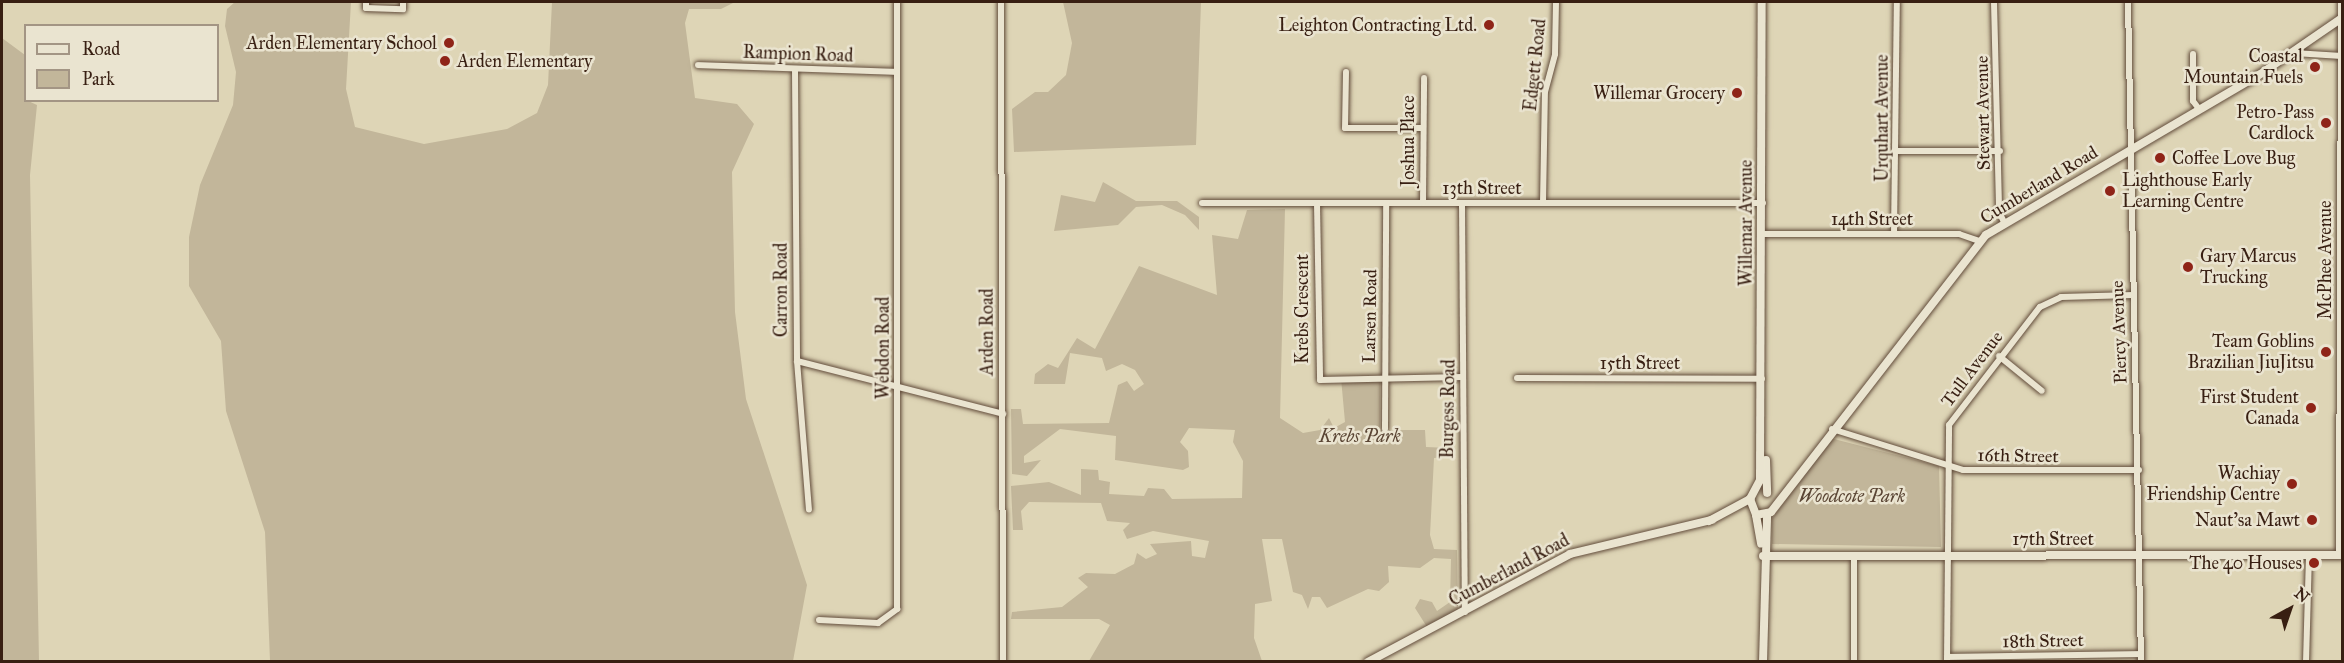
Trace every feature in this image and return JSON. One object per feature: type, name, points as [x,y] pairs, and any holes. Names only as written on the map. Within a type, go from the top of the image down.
[{"type":"street","points":[[366,2],[366,8],[403,9],[403,2]]},
{"type":"street","name":"Webdon Road","points":[[819,620],[872,624],[896,615],[897,2]]},
{"type":"street","name":"Arden Road","points":[[1001,2],[1003,662]]},
{"type":"street","name":"Edgett Road","points":[[1543,203],[1545,92],[1555,54],[1556,2]]},
{"type":"street","name":"Willemar Avenue","points":[[1762,2],[1763,445],[1768,493]]},
{"type":"street","name":"Urquhart Avenue","points":[[1894,234],[1897,151],[1897,2]]},
{"type":"street","name":"Stewart Avenue","points":[[1994,2],[2004,222]]},
{"type":"street","name":"Piercy Avenue","points":[[2128,2],[2141,658]]},
{"type":"street","name":"McPhee Avenue","points":[[2341,2],[2341,555]]},
{"type":"street","name":"Cumberland Road","points":[[1368,662],[1577,551],[1709,521],[1754,514],[1767,515],[1978,241],[2004,222],[2294,53],[2342,18]]},
{"type":"street","points":[[2294,53],[2342,56]]},
{"type":"street","points":[[2193,54],[2193,101],[2199,109]]},
{"type":"street","name":"Rampion Road","points":[[698,65],[897,72]]},
{"type":"street","name":"Carron Road","points":[[795,69],[797,362],[809,510]]},
{"type":"street","points":[[1346,72],[1345,128],[1423,128]]},
{"type":"street","name":"Joshua Place","points":[[1423,203],[1424,78]]},
{"type":"street","points":[[1897,151],[2000,151]]},
{"type":"street","name":"13th Street","points":[[1202,203],[1763,203]]},
{"type":"street","name":"Krebs Crescent","points":[[1317,203],[1320,380],[1462,377]]},
{"type":"street","name":"Larsen Road","points":[[1386,204],[1386,429]]},
{"type":"street","name":"Burgess Road","points":[[1462,204],[1465,612]]},
{"type":"street","name":"14th Street","points":[[1763,234],[1959,234],[1978,241]]},
{"type":"street","name":"Tull Avenue","points":[[1947,659],[1946,555],[1949,425],[1999,356],[2049,301],[2133,295]]},
{"type":"street","points":[[1999,356],[2042,391]]},
{"type":"street","points":[[797,362],[1003,414]]},
{"type":"street","name":"15th Street","points":[[1517,378],[1763,379]]},
{"type":"street","name":"16th Street","points":[[1831,429],[1947,462],[1963,470],[2139,470]]},
{"type":"street","name":"Willemar Avenue","points":[[1753,496],[1763,445]]},
{"type":"street","name":"Cumberland Road","points":[[1768,493],[1793,479]]},
{"type":"street","points":[[1763,556],[1754,514],[1753,496],[1768,493],[1774,504]]},
{"type":"street","name":"Cumberland Road","points":[[1709,521],[1753,496]]},
{"type":"street","points":[[1763,662],[1763,556],[1767,515]]},
{"type":"street","points":[[2306,662],[2309,555]]},
{"type":"street","name":"17th Street","points":[[1763,556],[2341,555]]},
{"type":"street","points":[[1854,556],[1854,662]]},
{"type":"street","name":"18th Street","points":[[1947,659],[2141,658]]},
{"type":"green space","points":[[235,2],[351,2],[346,89],[355,127],[424,144],[507,129],[537,113],[548,85],[552,2],[735,2],[721,9],[689,9],[685,23],[695,98],[737,104],[754,124],[732,172],[735,312],[746,399],[807,585],[793,661],[270,661],[265,532],[226,411],[221,341],[189,286],[189,237],[200,185],[233,105],[236,72],[225,26],[227,9]]},
{"type":"green space","points":[[1063,2],[1201,2],[1196,145],[1014,152],[1012,109],[1035,92],[1048,92],[1066,75],[1072,43]]},
{"type":"green space","points":[[2,38],[24,54],[24,102],[37,105],[30,175],[39,661],[2,661]]},
{"type":"green space","points":[[1103,182],[1136,201],[1177,201],[1199,217],[1199,230],[1185,215],[1162,205],[1136,207],[1118,225],[1054,231],[1061,195],[1095,202]]},
{"type":"green space","name":"Krebs Park","points":[[1285,209],[1280,418],[1303,433],[1320,430],[1329,418],[1334,428],[1345,422],[1341,378],[1380,381],[1380,430],[1425,430],[1426,447],[1449,448],[1448,457],[1434,458],[1430,535],[1434,549],[1457,550],[1458,610],[1427,627],[1415,608],[1420,599],[1432,602],[1437,611],[1450,602],[1451,559],[1434,558],[1420,568],[1388,566],[1389,582],[1379,591],[1368,589],[1327,608],[1320,597],[1312,597],[1308,609],[1302,595],[1293,592],[1282,539],[1262,539],[1272,601],[1255,604],[1254,638],[1262,661],[1089,661],[1110,625],[1099,619],[1011,619],[1012,612],[1062,607],[1088,587],[1078,578],[1086,573],[1115,574],[1134,564],[1137,553],[1146,559],[1157,554],[1150,544],[1191,541],[1192,556],[1205,558],[1209,541],[1153,531],[1127,539],[1123,530],[1130,523],[1107,521],[1101,503],[1029,502],[1021,511],[1023,530],[1013,530],[1011,486],[1049,482],[1081,495],[1081,469],[1098,470],[1099,480],[1110,482],[1109,494],[1144,496],[1148,488],[1164,489],[1172,499],[1242,498],[1243,461],[1233,442],[1235,430],[1189,428],[1180,442],[1188,451],[1189,467],[1183,470],[1115,460],[1116,436],[1060,429],[1024,456],[1024,463],[1041,460],[1027,476],[1012,474],[1011,409],[1021,409],[1023,424],[1109,423],[1118,385],[1127,381],[1134,391],[1144,384],[1135,370],[1122,364],[1106,371],[1102,358],[1070,353],[1065,384],[1034,384],[1035,374],[1048,364],[1058,368],[1077,338],[1095,349],[1139,266],[1217,295],[1212,235],[1238,239],[1247,210]]},
{"type":"green space","name":"Woodcote Park","points":[[1830,438],[1939,466],[1941,547],[1772,544],[1772,519]]},
{"type":"place","name":"Leighton Contracting Ltd.","points":[[1489,25]]},
{"type":"place","name":"Arden Elementary School","points":[[449,43]]},
{"type":"place","name":"Arden Elementary","points":[[445,61]]},
{"type":"place","name":"Coastal Mountain Fuels","points":[[2315,67]]},
{"type":"place","name":"Willemar Grocery","points":[[1737,93]]},
{"type":"place","name":"Petro-Pass Cardlock","points":[[2326,123]]},
{"type":"place","name":"Coffee Love Bug","points":[[2160,158]]},
{"type":"place","name":"Lighthouse Early Learning Centre","points":[[2110,191]]},
{"type":"place","name":"Gary Marcus Trucking","points":[[2188,267]]},
{"type":"place","name":"Team Goblins Brazilian JiuJitsu","points":[[2326,352]]},
{"type":"place","name":"First Student Canada","points":[[2311,408]]},
{"type":"place","name":"Wachiay Friendship Centre","points":[[2292,484]]},
{"type":"place","name":"Naut’sa Mawt","points":[[2312,520]]},
{"type":"place","name":"The 40 Houses","points":[[2314,563]]}]
